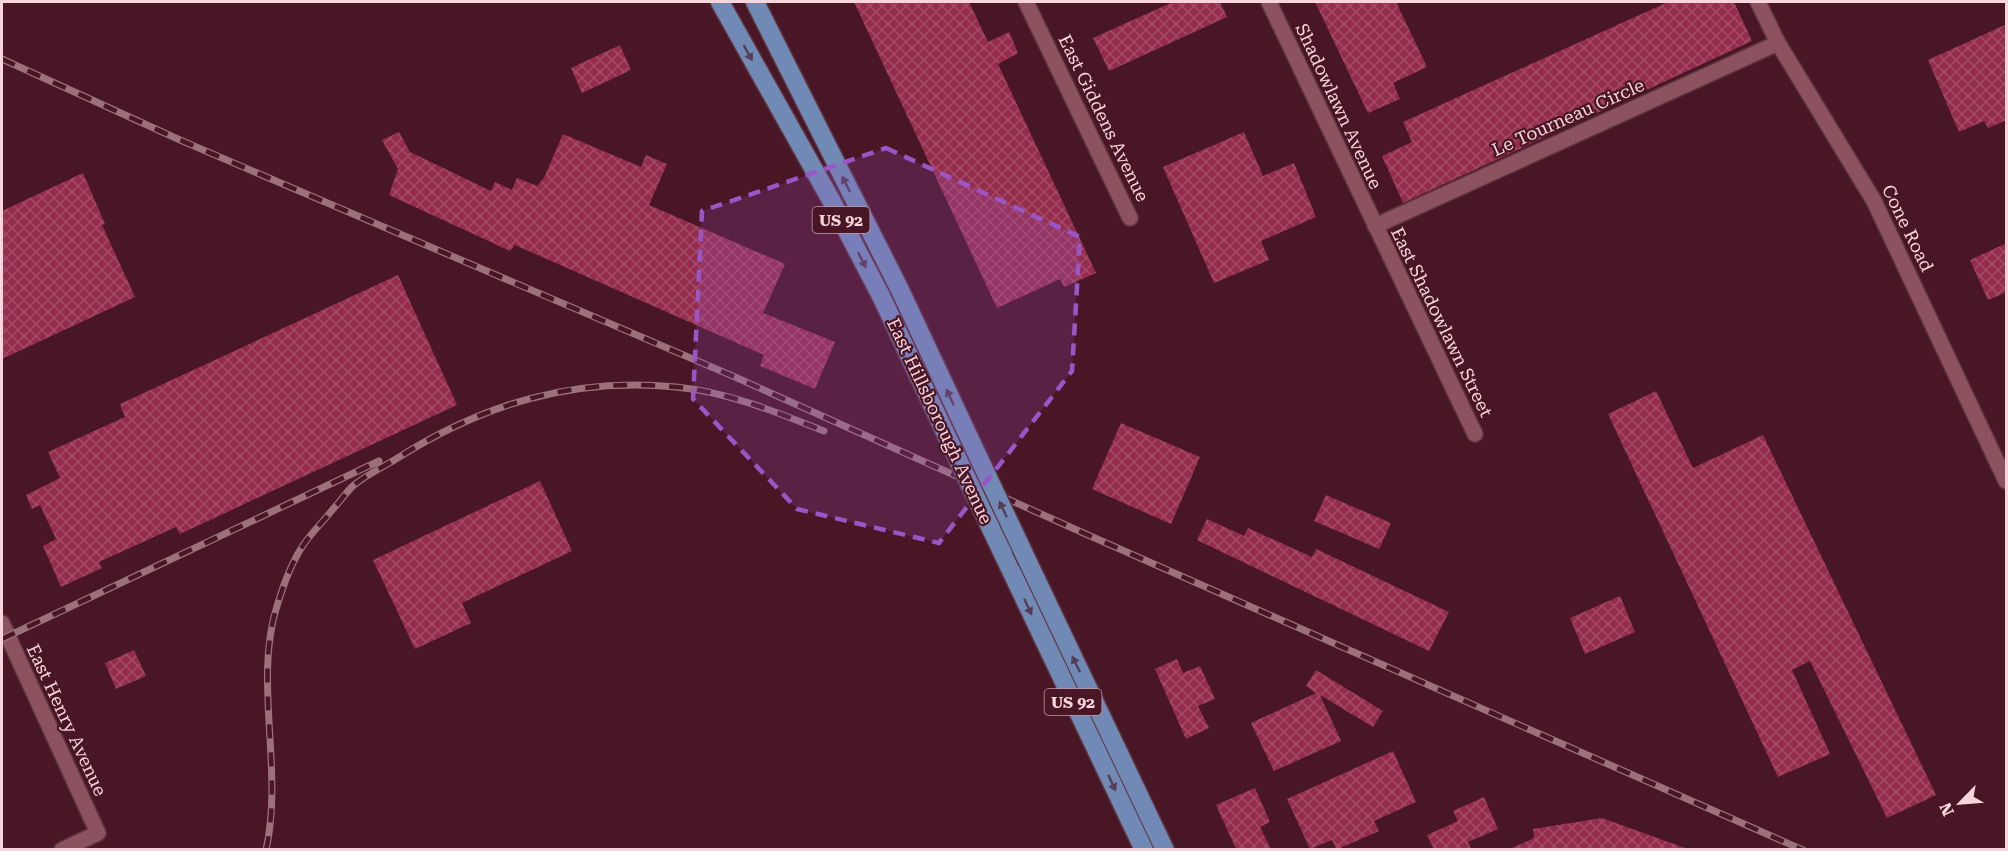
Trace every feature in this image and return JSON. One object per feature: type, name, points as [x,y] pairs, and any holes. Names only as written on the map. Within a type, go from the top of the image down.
[{"type":"main road","name":"East Hillsborough Avenue","points":[[720,2],[831,200],[882,298],[1144,849]]},
{"type":"main road","name":"East Hillsborough Avenue","points":[[755,2],[900,290],[1165,849]]},
{"type":"street","name":"East Giddens Avenue","points":[[1026,2],[1130,218]]},
{"type":"street","name":"Shadowlawn Avenue","points":[[1269,2],[1375,226]]},
{"type":"street","name":"Cone Road","points":[[1758,2],[1778,44],[1874,201],[2007,481]]},
{"type":"street","name":"Le Tourneau Circle","points":[[1375,226],[1778,44]]},
{"type":"street","name":"East Shadowlawn Street","points":[[1375,226],[1475,434]]},
{"type":"street","name":"East Henry Avenue","points":[[2,623],[98,833],[62,849]]},
{"type":"highlighted area","points":[[886,148],[1080,237],[1072,371],[939,543],[797,509],[693,399],[702,211]]},
{"type":"building","points":[[854,2],[969,2],[988,42],[1009,32],[1018,53],[998,64],[1096,273],[1064,287],[1060,279],[997,308]]},
{"type":"building","points":[[1173,2],[1220,2],[1227,17],[1109,71],[1093,38]]},
{"type":"building","points":[[1315,2],[1396,2],[1427,67],[1393,83],[1400,99],[1368,113]]},
{"type":"building","points":[[1668,2],[1734,2],[1752,41],[1403,203],[1382,156],[1412,142],[1403,122]]},
{"type":"building","points":[[2007,24],[2007,120],[1988,128],[1984,121],[1959,132],[1928,60]]},
{"type":"building","points":[[620,45],[631,70],[582,93],[571,68]]},
{"type":"building","points":[[399,132],[410,152],[491,191],[495,182],[512,190],[517,178],[537,186],[544,178],[563,134],[641,167],[646,155],[667,164],[649,205],[785,264],[763,313],[835,342],[815,389],[760,366],[764,355],[515,245],[510,251],[389,195],[398,169],[382,140]]},
{"type":"building","points":[[1244,132],[1263,176],[1294,163],[1316,217],[1261,241],[1269,260],[1214,283],[1163,167]]},
{"type":"building","points":[[83,173],[105,224],[102,225],[135,297],[2,359],[2,211]]},
{"type":"building","points":[[2007,243],[2007,292],[1988,300],[1970,260]]},
{"type":"building","points":[[398,275],[457,405],[180,534],[176,527],[99,562],[102,568],[61,587],[43,546],[56,539],[40,505],[32,509],[26,495],[60,478],[48,452],[125,417],[120,404]]},
{"type":"building","points":[[1656,391],[1693,468],[1763,435],[1936,795],[1887,818],[1810,661],[1792,670],[1830,754],[1778,777],[1608,414]]},
{"type":"building","points":[[1121,423],[1200,457],[1171,524],[1092,489]]},
{"type":"building","points":[[540,481],[572,551],[462,603],[471,623],[415,649],[373,560]]},
{"type":"building","points":[[1326,495],[1391,523],[1379,549],[1314,521]]},
{"type":"building","points":[[1207,519],[1244,536],[1248,528],[1312,557],[1316,549],[1449,612],[1429,651],[1197,540]]},
{"type":"building","points":[[1620,596],[1635,632],[1585,654],[1570,618]]},
{"type":"building","points":[[134,650],[146,676],[116,689],[105,663]]},
{"type":"building","points":[[1177,659],[1183,673],[1200,666],[1215,699],[1198,706],[1209,728],[1186,739],[1155,669]]},
{"type":"building","points":[[1316,670],[1383,711],[1373,727],[1320,695],[1341,741],[1274,771],[1251,723],[1316,693],[1306,686]]},
{"type":"building","points":[[1393,751],[1416,802],[1374,821],[1379,831],[1338,849],[1332,840],[1310,849],[1287,799]]},
{"type":"building","points":[[1255,788],[1270,822],[1260,827],[1271,849],[1236,849],[1216,805]]},
{"type":"building","points":[[1484,797],[1498,829],[1468,842],[1471,849],[1434,849],[1427,835],[1458,821],[1453,811]]},
{"type":"building","points":[[1602,818],[1685,848],[1510,849],[1534,838],[1533,829]]},
{"type":"railway","points":[[2,59],[180,140],[735,377],[1803,850]]},
{"type":"railway","points":[[266,850],[271,820],[272,789],[268,665],[270,635],[277,606],[288,574],[304,544],[359,481],[429,440],[496,409],[565,391],[601,386],[676,387],[714,393],[752,404],[824,431]]},
{"type":"railway","points":[[2,639],[379,461]]}]
